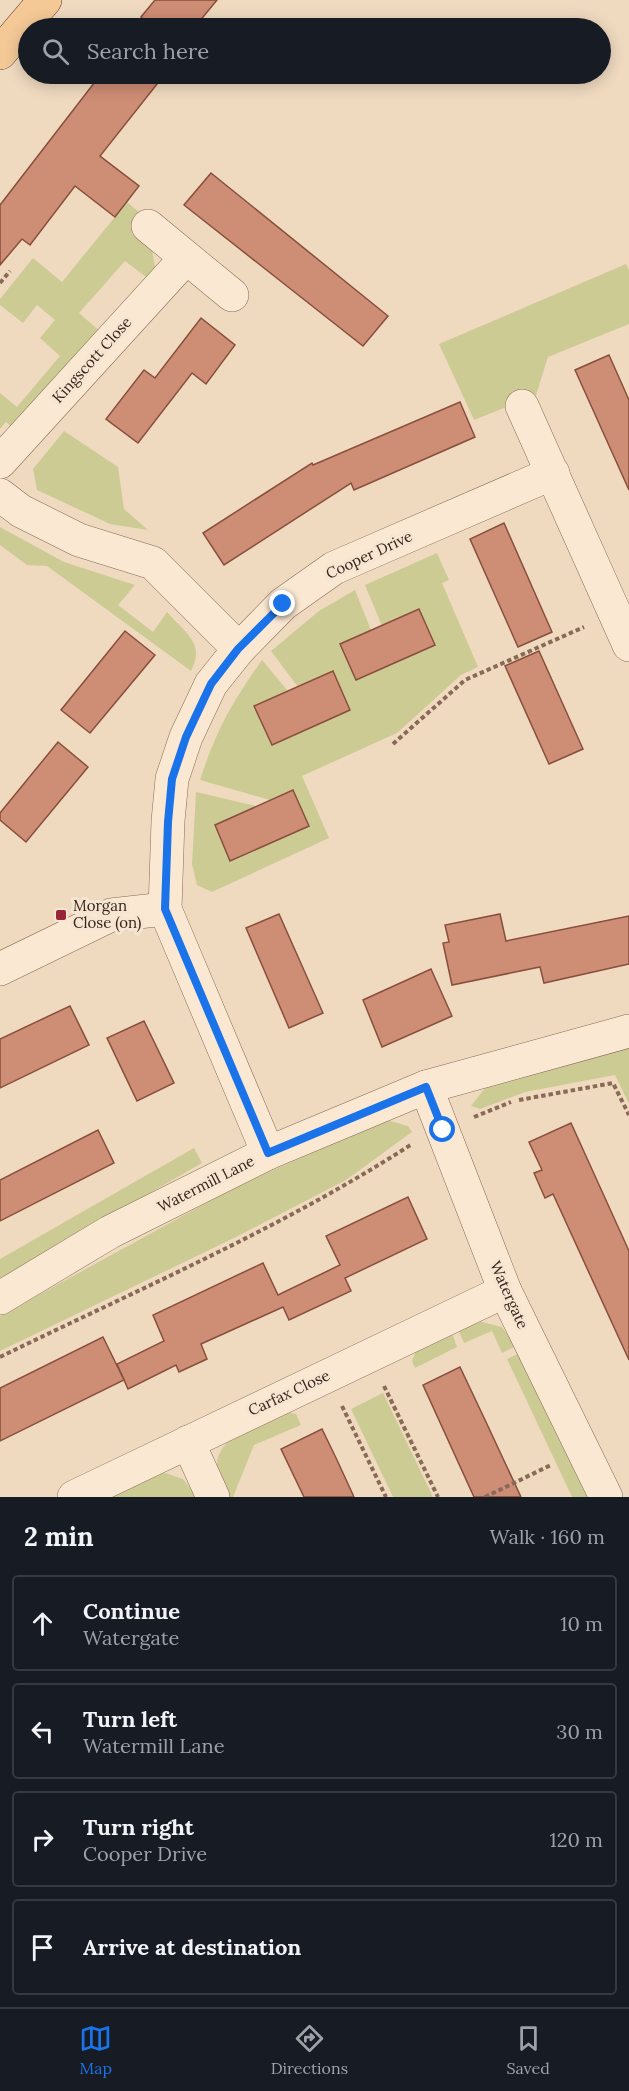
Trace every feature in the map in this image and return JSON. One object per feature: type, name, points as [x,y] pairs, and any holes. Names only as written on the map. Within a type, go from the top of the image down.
[{"type":"main road","points":[[29,18],[45,0]]},
{"type":"main road","points":[[0,52],[18,31]]},
{"type":"street","points":[[148,226],[184,259],[232,295]]},
{"type":"street","name":"Kingscott Close","points":[[0,462],[184,259]]},
{"type":"street","points":[[522,406],[629,645]]},
{"type":"street","name":"Cooper Drive","points":[[268,1153],[165,909],[172,779],[186,737],[211,684],[238,649],[283,604],[334,568],[553,473]]},
{"type":"street","points":[[0,495],[21,511],[79,540],[153,563],[238,649]]},
{"type":"street","points":[[0,969],[111,915],[165,909]]},
{"type":"street","name":"Watermill Lane","points":[[0,1298],[110,1232],[268,1153],[426,1087],[629,1031]]},
{"type":"street","name":"Watergate","points":[[426,1087],[505,1291],[606,1497]]},
{"type":"street","name":"Carfax Close","points":[[74,1497],[505,1291]]},
{"type":"street","points":[[188,1442],[213,1497]]},
{"type":"path","points":[[0,283],[10,271]]},
{"type":"path","points":[[393,744],[465,680],[615,614]]},
{"type":"path","points":[[0,1357],[236,1244],[348,1185],[418,1140],[513,1101],[613,1083],[629,1115]]},
{"type":"path","points":[[370,1356],[438,1497]]},
{"type":"path","points":[[327,1375],[386,1497]]},
{"type":"path","points":[[384,1386],[394,1382]]},
{"type":"path","points":[[545,1454],[556,1476]]},
{"type":"path","points":[[485,1497],[550,1465]]},
{"type":"shaded area","points":[[127,202],[145,217],[132,234],[152,250],[155,267],[150,280],[125,261],[79,313],[103,334],[15,430],[6,422],[0,429],[0,393],[17,407],[60,356],[40,338],[55,320],[37,305],[23,323],[0,305],[0,299],[33,258],[62,282]]},
{"type":"shaded area","points":[[626,264],[629,270],[629,324],[548,357],[536,395],[474,420],[439,344]]},
{"type":"shaded area","points":[[64,431],[118,467],[124,509],[148,530],[110,524],[37,490],[33,469]]},
{"type":"shaded area","points":[[0,527],[64,562],[135,585],[118,605],[153,632],[167,612],[195,646],[195,661],[191,671],[47,566],[27,565],[0,545]]},
{"type":"shaded area","points":[[437,553],[449,580],[442,583],[478,667],[461,675],[397,733],[302,776],[329,838],[212,892],[197,885],[192,864],[196,792],[256,806],[215,825],[230,860],[309,826],[293,790],[270,800],[200,780],[212,746],[226,717],[262,660],[288,691],[254,706],[272,745],[350,710],[333,672],[298,687],[271,651],[319,611],[355,590],[371,630],[341,644],[382,626],[365,585]]},
{"type":"shaded area","points":[[629,1046],[629,1104],[615,1075],[525,1092],[480,1109],[471,1106],[485,1088]]},
{"type":"shaded area","points":[[387,1120],[408,1126],[412,1132],[346,1180],[234,1238],[0,1351],[0,1316],[239,1185]]},
{"type":"shaded area","points":[[194,1148],[202,1163],[0,1279],[0,1259]]},
{"type":"shaded area","points":[[478,1321],[502,1327],[516,1346],[502,1353],[492,1331],[464,1343],[457,1327]]},
{"type":"shaded area","points":[[451,1330],[457,1347],[415,1368],[412,1361],[418,1346]]},
{"type":"shaded area","points":[[522,1352],[591,1497],[572,1497],[507,1359]]},
{"type":"shaded area","points":[[383,1393],[433,1497],[393,1497],[351,1409]]},
{"type":"shaded area","points":[[279,1411],[296,1414],[301,1425],[254,1445],[233,1497],[228,1497],[218,1475],[217,1463],[220,1452],[236,1434]]},
{"type":"shaded area","points":[[165,1473],[183,1479],[197,1497],[108,1497],[150,1476]]},
{"type":"building","points":[[155,0],[217,0],[202,18],[141,17]]},
{"type":"building","points":[[93,84],[157,84],[100,156],[139,186],[115,217],[75,186],[30,245],[22,239],[0,265],[0,205]]},
{"type":"building","points":[[211,173],[388,316],[363,346],[184,205]]},
{"type":"building","points":[[201,318],[235,345],[206,384],[192,373],[138,443],[106,419],[144,370],[155,378]]},
{"type":"building","points":[[609,355],[629,400],[629,490],[575,370]]},
{"type":"building","points":[[460,402],[475,437],[354,490],[351,483],[224,565],[203,533],[312,463],[313,465]]},
{"type":"building","points":[[504,523],[552,632],[518,647],[470,539]]},
{"type":"building","points":[[419,609],[435,645],[356,680],[340,644]]},
{"type":"building","points":[[125,631],[155,655],[90,733],[61,710]]},
{"type":"building","points":[[539,651],[583,749],[549,764],[505,666]]},
{"type":"building","points":[[333,671],[350,710],[272,745],[254,706]]},
{"type":"building","points":[[58,742],[88,767],[26,842],[0,820],[0,813]]},
{"type":"building","points":[[293,790],[309,826],[230,861],[215,825]]},
{"type":"building","points":[[279,914],[323,1013],[289,1028],[246,928]]},
{"type":"building","points":[[500,914],[506,941],[629,916],[629,964],[544,983],[540,967],[452,985],[443,943],[449,942],[445,925]]},
{"type":"building","points":[[431,969],[452,1016],[382,1047],[363,1000]]},
{"type":"building","points":[[70,1006],[89,1045],[0,1088],[0,1039]]},
{"type":"building","points":[[144,1021],[174,1083],[137,1101],[107,1038]]},
{"type":"building","points":[[571,1123],[629,1251],[629,1360],[553,1194],[545,1198],[534,1173],[542,1170],[529,1142]]},
{"type":"building","points":[[98,1130],[114,1163],[0,1221],[0,1180]]},
{"type":"building","points":[[408,1197],[427,1239],[345,1278],[351,1291],[289,1320],[283,1307],[201,1344],[207,1359],[179,1372],[176,1365],[128,1389],[117,1364],[164,1341],[153,1315],[263,1263],[278,1295],[340,1265],[326,1236]]},
{"type":"building","points":[[103,1337],[124,1380],[0,1441],[0,1388]]},
{"type":"building","points":[[460,1367],[521,1497],[474,1497],[423,1385]]},
{"type":"building","points":[[322,1429],[354,1497],[304,1497],[281,1449]]},
{"type":"place","name":"Morgan Close (on)","points":[[61,915]]},
{"type":"route","points":[[283,604],[238,649],[211,684],[186,737],[172,779],[165,909],[268,1153],[426,1087],[443,1130]]}]
